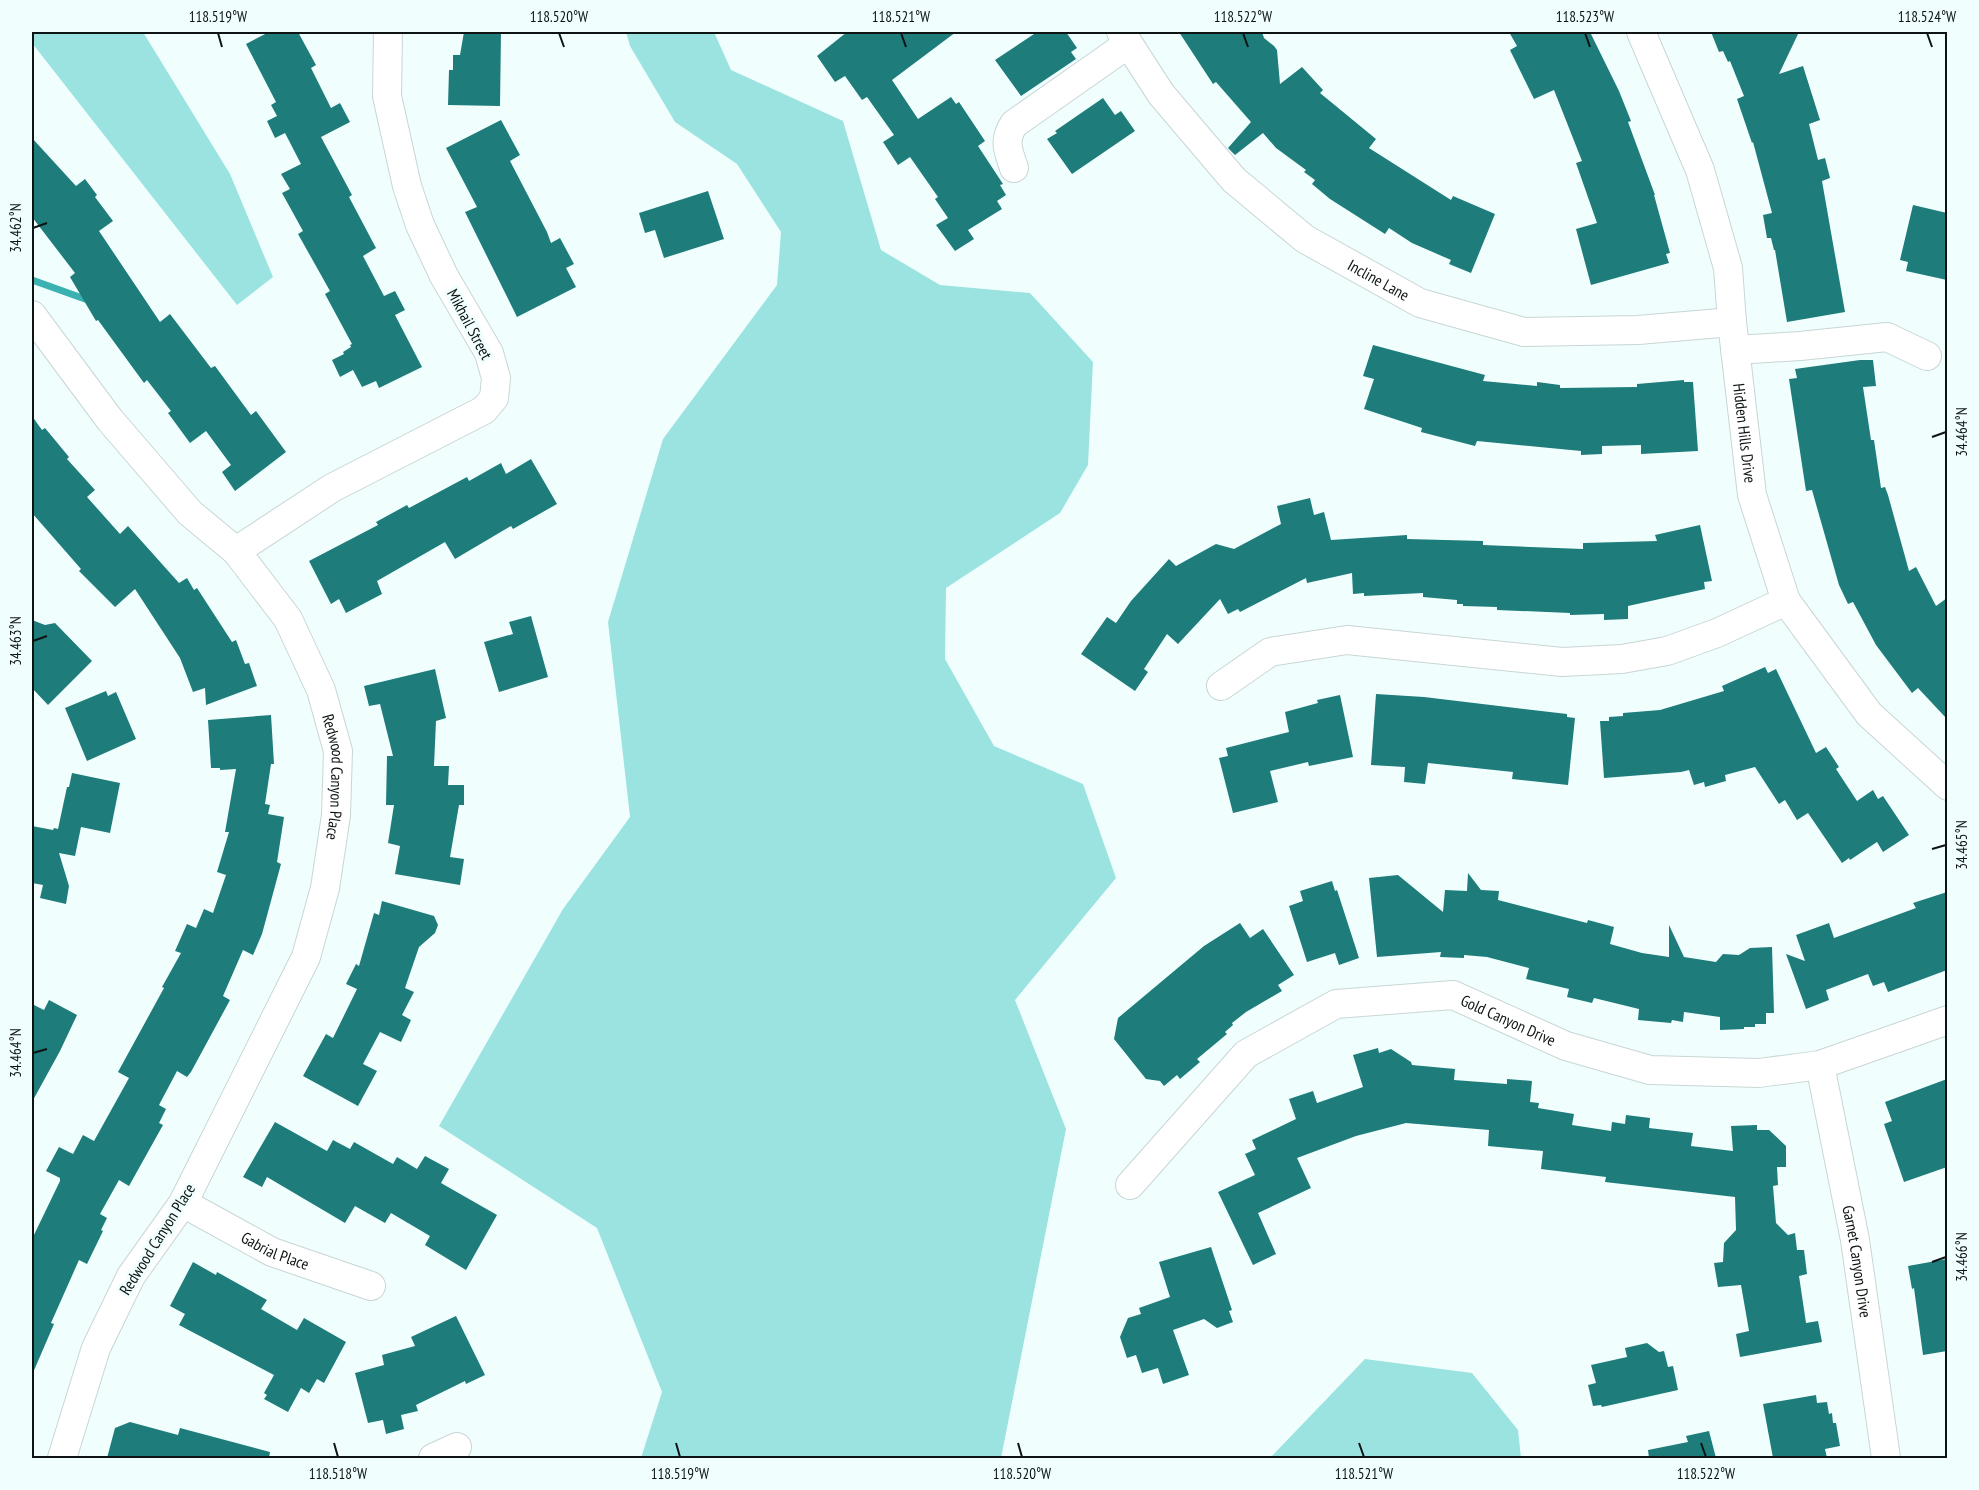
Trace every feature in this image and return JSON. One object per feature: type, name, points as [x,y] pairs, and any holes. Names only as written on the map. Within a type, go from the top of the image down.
[{"type":"street","name":"Mikhail Street","points":[[236,551],[332,488],[483,411],[494,398],[496,378],[489,353],[444,276],[420,225],[407,186],[387,96],[388,32]]},
{"type":"street","name":"Hidden Hills Drive","points":[[1641,32],[1700,170],[1728,268],[1752,495],[1786,601],[1869,714],[1947,786]]},
{"type":"street","name":"Incline Lane","points":[[1125,38],[1161,94],[1234,180],[1305,239],[1420,303],[1524,332],[1638,330],[1732,322]]},
{"type":"street","points":[[1014,168],[1007,148],[1007,135],[1014,124],[1125,38]]},
{"type":"street","name":"Redwood Canyon Place","points":[[32,315],[110,420],[190,513],[236,551],[288,619],[321,690],[338,751],[336,815],[325,888],[306,957],[183,1203],[131,1276],[96,1348],[62,1458]]},
{"type":"street","points":[[1735,350],[1887,337],[1927,356]]},
{"type":"street","points":[[1221,686],[1270,652],[1347,640],[1562,662],[1622,660],[1667,651],[1717,633],[1786,601]]},
{"type":"street","name":"Gold Canyon Drive","points":[[1130,1185],[1246,1054],[1336,1004],[1453,995],[1566,1046],[1650,1070],[1759,1073],[1821,1065],[1947,1020]]},
{"type":"street","name":"Garnet Canyon Drive","points":[[1821,1065],[1855,1240],[1886,1458]]},
{"type":"street","name":"Gabrial Place","points":[[183,1203],[272,1252],[371,1286]]},
{"type":"shaded area","points":[[32,32],[143,32],[230,174],[273,277],[237,305],[32,43]]},
{"type":"shaded area","points":[[626,32],[714,32],[731,70],[843,121],[881,250],[940,285],[1030,293],[1093,362],[1088,465],[1060,513],[946,588],[945,659],[994,746],[1083,784],[1116,878],[1015,1000],[1066,1129],[1001,1458],[641,1458],[662,1392],[597,1228],[439,1126],[563,909],[630,817],[608,622],[663,439],[777,285],[781,232],[737,164],[675,122],[630,46]]},
{"type":"shaded area","points":[[1365,1359],[1472,1373],[1518,1430],[1521,1458],[1270,1458]]},
{"type":"building","points":[[269,32],[298,32],[316,65],[311,68],[331,108],[340,103],[350,122],[321,137],[352,195],[349,197],[376,248],[363,256],[384,296],[395,291],[405,310],[395,315],[422,367],[379,388],[376,381],[362,387],[353,370],[340,377],[332,360],[344,354],[343,352],[352,344],[325,294],[330,291],[298,234],[303,231],[282,193],[290,189],[281,174],[301,164],[285,133],[275,138],[267,121],[277,116],[271,105],[276,102],[246,44]]},
{"type":"building","points":[[464,32],[501,32],[500,106],[448,105],[449,70],[453,70],[453,55],[460,55]]},
{"type":"building","points":[[847,32],[956,32],[892,80],[918,119],[951,97],[956,104],[959,102],[985,141],[978,146],[1003,184],[1000,185],[1006,195],[997,201],[1002,209],[968,230],[974,239],[955,251],[936,225],[948,218],[935,199],[938,197],[910,157],[898,165],[883,142],[894,135],[867,97],[862,100],[845,76],[835,82],[817,56]]},
{"type":"building","points":[[1037,32],[1066,32],[1077,48],[1071,52],[1076,59],[1021,96],[995,60]]},
{"type":"building","points":[[1179,32],[1262,32],[1264,38],[1277,50],[1280,84],[1302,67],[1323,90],[1320,93],[1376,139],[1369,148],[1451,200],[1453,196],[1495,214],[1471,273],[1449,264],[1451,260],[1412,243],[1389,228],[1385,234],[1330,199],[1312,184],[1315,180],[1304,172],[1306,170],[1276,148],[1263,133],[1235,155],[1228,148],[1251,122],[1216,82],[1213,84]]},
{"type":"building","points":[[1509,32],[1590,32],[1631,121],[1628,122],[1655,195],[1670,253],[1666,254],[1669,263],[1591,285],[1576,229],[1597,223],[1576,163],[1582,161],[1554,90],[1534,99],[1510,50],[1517,46]]},
{"type":"building","points":[[1711,32],[1799,32],[1779,74],[1803,66],[1820,120],[1809,124],[1818,160],[1825,158],[1830,178],[1822,181],[1845,312],[1787,322],[1775,250],[1771,238],[1767,238],[1763,215],[1772,213],[1753,142],[1737,99],[1744,96],[1730,61],[1728,62],[1723,51],[1719,52]]},
{"type":"building","points":[[1103,98],[1115,115],[1121,111],[1135,131],[1072,174],[1047,139]]},
{"type":"building","points":[[501,120],[520,155],[510,161],[551,243],[560,238],[574,264],[566,268],[576,287],[517,317],[465,212],[477,207],[446,148]]},
{"type":"building","points":[[32,138],[76,186],[85,179],[97,195],[95,197],[113,221],[99,231],[160,322],[170,314],[211,368],[215,366],[251,415],[256,411],[286,452],[235,491],[222,472],[231,465],[206,431],[190,443],[168,413],[171,411],[147,380],[144,383],[98,320],[96,321],[70,277],[75,273],[32,217]]},
{"type":"building","points":[[708,191],[724,239],[664,258],[655,230],[645,233],[639,213]]},
{"type":"building","points":[[1913,205],[1947,213],[1947,280],[1906,271],[1908,262],[1900,260]]},
{"type":"building","points":[[1373,345],[1485,375],[1483,381],[1537,386],[1537,382],[1560,385],[1560,388],[1637,387],[1637,384],[1684,380],[1684,382],[1693,382],[1698,451],[1641,454],[1641,445],[1602,446],[1602,454],[1581,455],[1581,451],[1477,441],[1475,446],[1421,432],[1422,428],[1364,409],[1374,379],[1363,376]]},
{"type":"building","points":[[1873,360],[1876,386],[1863,387],[1871,440],[1874,440],[1881,488],[1885,487],[1888,495],[1909,571],[1916,567],[1936,606],[1947,598],[1947,719],[1918,688],[1912,693],[1876,645],[1853,602],[1848,604],[1839,585],[1812,490],[1806,491],[1789,379],[1797,378],[1795,369]]},
{"type":"building","points":[[32,416],[42,430],[45,428],[69,457],[67,459],[95,490],[87,497],[120,534],[128,526],[179,583],[187,578],[194,590],[197,588],[232,642],[236,640],[245,664],[249,663],[257,686],[206,705],[205,688],[193,692],[180,658],[135,589],[115,607],[79,571],[81,569],[32,513]]},
{"type":"building","points":[[531,459],[557,504],[513,529],[511,526],[455,559],[445,542],[377,581],[382,594],[346,613],[339,599],[331,604],[309,561],[378,525],[376,522],[407,505],[409,508],[467,477],[469,481],[501,463],[506,474]]},
{"type":"building","points":[[1310,498],[1314,515],[1324,512],[1331,540],[1407,535],[1407,539],[1483,541],[1483,545],[1583,549],[1583,543],[1657,541],[1655,535],[1700,525],[1712,581],[1704,582],[1705,589],[1628,606],[1628,619],[1604,620],[1604,614],[1570,615],[1570,613],[1463,606],[1463,604],[1457,604],[1457,600],[1423,597],[1423,593],[1364,596],[1364,593],[1353,594],[1352,573],[1307,583],[1306,578],[1240,612],[1238,609],[1228,614],[1220,599],[1178,644],[1167,634],[1144,669],[1148,672],[1135,691],[1081,654],[1107,617],[1116,623],[1131,601],[1169,559],[1176,566],[1216,544],[1234,549],[1281,524],[1277,506]]},
{"type":"building","points":[[531,616],[548,677],[499,692],[484,642],[513,634],[509,622]]},
{"type":"building","points":[[32,620],[45,625],[55,623],[92,661],[48,705],[32,688],[34,662]]},
{"type":"building","points":[[1765,667],[1768,673],[1776,669],[1816,753],[1826,747],[1839,767],[1836,769],[1857,801],[1873,790],[1878,799],[1883,796],[1909,835],[1883,852],[1877,842],[1842,863],[1808,813],[1797,820],[1785,800],[1779,804],[1755,767],[1725,775],[1726,781],[1705,787],[1704,782],[1694,785],[1689,770],[1604,778],[1600,721],[1609,721],[1609,717],[1623,716],[1623,713],[1660,710],[1724,691],[1722,686]]},
{"type":"building","points":[[435,669],[446,718],[436,721],[434,766],[449,766],[448,785],[464,785],[464,805],[459,805],[450,857],[464,859],[460,885],[395,874],[400,846],[388,843],[394,805],[386,805],[387,756],[393,756],[380,704],[369,706],[364,686]]},
{"type":"building","points":[[106,691],[108,696],[116,692],[136,739],[87,761],[65,708]]},
{"type":"building","points":[[1376,694],[1424,697],[1567,714],[1567,717],[1575,718],[1568,785],[1512,779],[1513,772],[1428,763],[1425,784],[1404,782],[1405,767],[1371,765]]},
{"type":"building","points":[[1340,695],[1353,757],[1309,766],[1308,762],[1270,771],[1278,802],[1233,813],[1219,758],[1228,756],[1226,748],[1289,732],[1285,712],[1318,703],[1317,700]]},
{"type":"building","points":[[271,715],[274,764],[271,764],[265,804],[270,805],[268,814],[284,817],[277,862],[281,864],[262,934],[253,955],[243,950],[223,996],[230,1000],[191,1072],[187,1077],[177,1071],[159,1105],[166,1109],[159,1123],[163,1125],[129,1186],[119,1180],[100,1214],[107,1218],[101,1230],[103,1231],[87,1264],[79,1260],[51,1323],[54,1324],[32,1375],[32,1239],[60,1181],[60,1178],[46,1171],[59,1147],[73,1154],[83,1135],[94,1141],[129,1078],[118,1072],[181,953],[175,951],[187,924],[196,928],[204,909],[213,913],[226,875],[217,872],[229,832],[225,832],[236,769],[211,768],[208,720]]},
{"type":"building","points":[[72,773],[120,783],[110,833],[81,827],[75,856],[59,853],[69,886],[66,904],[40,898],[43,885],[32,883],[32,826],[58,829]]},
{"type":"building","points":[[1468,873],[1481,890],[1499,891],[1498,900],[1587,923],[1588,920],[1614,927],[1610,944],[1642,953],[1669,957],[1669,925],[1684,957],[1716,962],[1723,954],[1739,955],[1750,948],[1772,947],[1774,1013],[1766,1013],[1766,1024],[1755,1024],[1755,1027],[1744,1027],[1744,1029],[1720,1030],[1720,1017],[1684,1012],[1683,1022],[1638,1020],[1639,1009],[1594,998],[1592,1003],[1567,997],[1569,989],[1526,979],[1529,968],[1487,957],[1464,955],[1464,958],[1440,957],[1441,952],[1377,957],[1369,878],[1398,875],[1443,912],[1445,890],[1467,891]]},
{"type":"building","points":[[1332,881],[1359,958],[1339,965],[1335,953],[1307,962],[1289,906],[1303,901],[1300,891]]},
{"type":"building","points":[[1947,892],[1947,970],[1888,992],[1884,982],[1873,986],[1868,974],[1826,990],[1829,1000],[1806,1009],[1786,954],[1805,961],[1796,935],[1829,923],[1834,938],[1916,908],[1913,903]]},
{"type":"building","points":[[382,901],[434,916],[438,925],[435,933],[419,947],[405,988],[414,992],[402,1015],[411,1020],[401,1042],[380,1032],[363,1064],[377,1071],[358,1106],[303,1076],[326,1034],[333,1038],[357,989],[346,984],[356,964],[359,966],[374,913],[379,915]]},
{"type":"building","points":[[1240,923],[1250,938],[1263,929],[1294,975],[1278,985],[1282,991],[1232,1023],[1233,1025],[1225,1032],[1227,1034],[1197,1059],[1200,1062],[1180,1079],[1177,1075],[1164,1086],[1160,1081],[1146,1079],[1114,1039],[1118,1018],[1204,946]]},
{"type":"building","points":[[49,1000],[77,1015],[32,1102],[32,1004],[44,1010]]},
{"type":"building","points":[[1378,1048],[1379,1053],[1391,1049],[1412,1065],[1455,1069],[1454,1080],[1507,1084],[1507,1079],[1532,1081],[1530,1102],[1539,1103],[1538,1108],[1574,1114],[1572,1125],[1611,1131],[1612,1122],[1625,1124],[1626,1115],[1650,1118],[1649,1128],[1693,1133],[1691,1146],[1733,1151],[1731,1126],[1757,1125],[1757,1130],[1769,1130],[1786,1146],[1786,1167],[1777,1167],[1778,1185],[1773,1186],[1776,1223],[1788,1235],[1795,1233],[1797,1250],[1804,1250],[1807,1274],[1799,1276],[1806,1323],[1818,1321],[1822,1342],[1740,1357],[1736,1334],[1749,1331],[1741,1285],[1718,1287],[1714,1263],[1723,1262],[1724,1243],[1736,1230],[1735,1197],[1605,1182],[1606,1177],[1541,1169],[1543,1151],[1488,1146],[1489,1130],[1406,1123],[1356,1136],[1297,1158],[1311,1188],[1258,1213],[1276,1254],[1253,1265],[1218,1192],[1255,1175],[1245,1154],[1256,1149],[1252,1140],[1296,1119],[1289,1099],[1313,1091],[1317,1103],[1363,1087],[1353,1055]]},
{"type":"building","points":[[1947,1079],[1947,1167],[1904,1182],[1884,1124],[1892,1121],[1885,1102]]},
{"type":"building","points":[[275,1122],[327,1151],[333,1140],[350,1149],[354,1142],[393,1164],[397,1157],[417,1169],[425,1156],[449,1169],[441,1183],[497,1215],[466,1270],[425,1245],[430,1236],[391,1213],[385,1223],[355,1206],[345,1223],[267,1177],[262,1187],[243,1177]]},
{"type":"building","points":[[1211,1247],[1232,1310],[1229,1311],[1233,1322],[1217,1328],[1204,1319],[1173,1330],[1189,1375],[1163,1384],[1158,1368],[1142,1373],[1136,1355],[1127,1358],[1120,1337],[1128,1318],[1141,1314],[1139,1308],[1170,1297],[1159,1262]]},
{"type":"building","points":[[1947,1259],[1947,1351],[1923,1355],[1914,1288],[1912,1289],[1908,1266]]},
{"type":"building","points":[[193,1262],[216,1275],[217,1272],[267,1300],[261,1309],[297,1330],[304,1318],[346,1342],[324,1383],[317,1379],[309,1393],[301,1388],[288,1412],[264,1399],[267,1395],[264,1393],[274,1375],[179,1325],[185,1314],[170,1306]]},
{"type":"building","points":[[456,1316],[485,1375],[466,1384],[465,1381],[416,1405],[418,1411],[401,1415],[404,1429],[386,1434],[383,1420],[368,1423],[355,1373],[384,1365],[382,1355],[415,1346],[411,1337]]},
{"type":"building","points":[[1647,1343],[1659,1352],[1664,1351],[1668,1367],[1673,1366],[1678,1390],[1602,1407],[1601,1405],[1593,1406],[1588,1385],[1596,1383],[1591,1365],[1627,1357],[1625,1348]]},
{"type":"building","points":[[1816,1395],[1817,1403],[1827,1402],[1829,1414],[1832,1413],[1833,1423],[1836,1423],[1840,1446],[1825,1449],[1827,1458],[1773,1458],[1763,1404]]},
{"type":"building","points":[[130,1422],[178,1435],[180,1428],[270,1452],[269,1458],[107,1458],[115,1428]]},
{"type":"building","points":[[1709,1431],[1716,1458],[1649,1458],[1648,1450],[1688,1442],[1686,1436]]},
{"type":"waterway","points":[[32,280],[85,299]]}]
